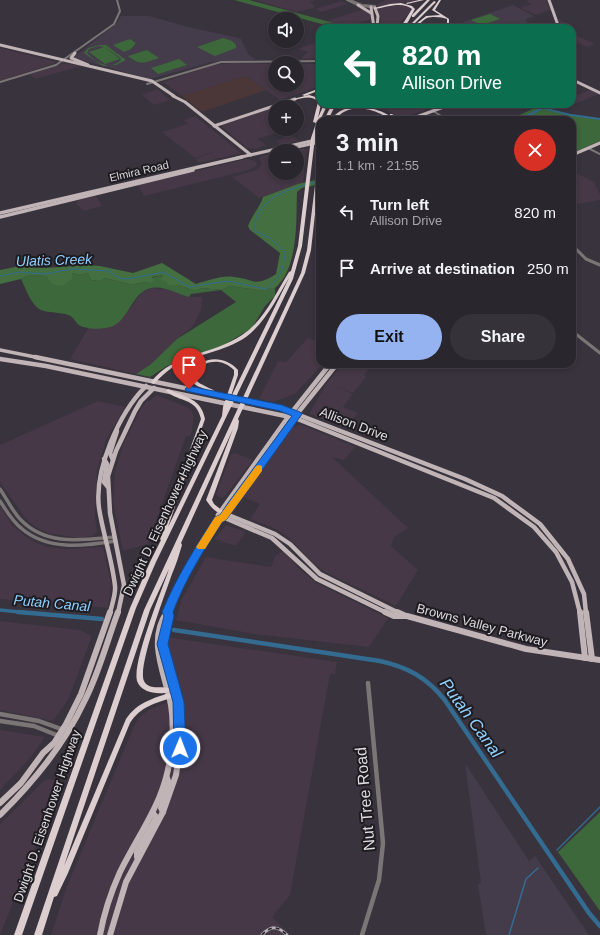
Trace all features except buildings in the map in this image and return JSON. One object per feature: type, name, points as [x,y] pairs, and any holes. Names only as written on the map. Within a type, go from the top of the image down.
[{"type":"highway","points":[[373,7],[389,4],[416,3],[423,0]]},
{"type":"highway","points":[[405,23],[429,0]]},
{"type":"highway","points":[[412,24],[437,0]]},
{"type":"highway","points":[[440,0],[433,10],[447,18]]},
{"type":"highway","points":[[381,2],[389,4]]},
{"type":"highway","points":[[373,7],[403,4],[411,6],[414,9],[405,23]]},
{"type":"highway","points":[[418,24],[430,16],[447,18]]},
{"type":"highway","points":[[447,18],[449,21],[447,24]]},
{"type":"highway","points":[[295,99],[316,91]]},
{"type":"highway","points":[[295,99],[309,96],[316,99]]},
{"type":"highway","points":[[316,126],[314,120],[318,108]]},
{"type":"highway","points":[[336,116],[341,111],[354,108]]},
{"type":"highway","points":[[364,108],[377,110],[387,116]]},
{"type":"highway","points":[[376,108],[381,109],[393,116]]},
{"type":"highway","name":"Dwight D. Eisenhower Highway","points":[[18,935],[126,628],[144,582],[285,292],[295,266],[300,246],[313,138],[316,126]]},
{"type":"highway","name":"Dwight D. Eisenhower Highway","points":[[38,935],[138,637],[159,582],[237,418],[303,273],[309,250],[316,187]]},
{"type":"highway","points":[[153,382],[172,366],[219,349],[245,335],[262,318],[295,266]]},
{"type":"highway","points":[[218,395],[215,392],[198,386],[193,379],[193,371],[202,363],[222,360],[236,370],[233,385],[225,407],[224,416]]},
{"type":"highway","points":[[163,543],[165,526],[203,419],[203,412],[195,403],[168,391]]},
{"type":"highway","points":[[221,515],[210,503],[210,496],[236,428],[237,418]]},
{"type":"highway","points":[[168,693],[147,688],[143,685],[139,675],[149,634],[177,556],[181,536]]},
{"type":"highway","points":[[46,911],[66,871],[128,721],[142,706],[168,693]]},
{"type":"main road","points":[[549,0],[558,24]]},
{"type":"main road","points":[[358,5],[371,13],[374,19],[374,24]]},
{"type":"main road","points":[[371,13],[373,7]]},
{"type":"main road","points":[[373,7],[378,16],[377,24]]},
{"type":"main road","points":[[0,46],[93,67],[150,82],[174,96],[195,114],[214,126],[251,156]]},
{"type":"main road","points":[[75,53],[72,59],[93,67]]},
{"type":"main road","points":[[64,61],[88,65]]},
{"type":"main road","points":[[576,82],[600,94]]},
{"type":"main road","points":[[214,126],[295,99]]},
{"type":"main road","points":[[419,116],[441,108]]},
{"type":"main road","points":[[424,116],[433,111]]},
{"type":"main road","name":"Elmira Road","points":[[0,217],[283,148],[316,143]]},
{"type":"main road","name":"Elmira Road","points":[[304,146],[316,143]]},
{"type":"main road","points":[[583,151],[600,144]]},
{"type":"main road","points":[[576,154],[600,144]]},
{"type":"main road","name":"Elmira Road","points":[[0,213],[268,153]]},
{"type":"main road","name":"Allison Drive","points":[[0,350],[282,408],[292,412],[296,416],[474,488],[506,505],[525,519],[551,546],[571,580],[577,598],[585,658]]},
{"type":"main road","name":"Allison Drive","points":[[0,359],[46,366],[258,409],[288,417],[296,416],[485,488],[502,496],[530,515],[560,546],[575,572],[584,594],[592,659]]},
{"type":"main road","points":[[100,935],[109,901],[119,876],[159,802],[167,777],[172,736],[168,693],[158,655],[157,645],[164,616],[192,561],[221,515],[288,417],[327,368]]},
{"type":"main road","points":[[221,515],[247,486],[296,416],[334,368]]},
{"type":"main road","points":[[0,815],[24,791],[62,737],[86,698],[120,606],[124,585],[115,539],[108,487],[113,460],[135,411],[141,401],[154,388],[153,382],[145,386],[136,396],[117,429],[104,459],[98,506],[115,587],[106,626],[66,730]]},
{"type":"main road","points":[[282,408],[294,405],[300,401]]},
{"type":"main road","points":[[113,460],[110,453],[118,432],[117,429]]},
{"type":"main road","points":[[260,468],[258,465],[264,456],[264,452]]},
{"type":"main road","points":[[104,459],[107,464],[104,482],[108,487]]},
{"type":"main road","points":[[247,486],[248,480],[255,469],[254,465]]},
{"type":"main road","name":"Browns Valley Parkway","points":[[221,515],[280,536],[317,572],[336,585],[365,603],[394,616],[407,616]]},
{"type":"main road","name":"Browns Valley Parkway","points":[[221,515],[269,537],[288,552],[312,575],[354,594],[362,595],[407,616],[493,642],[542,653],[600,660]]},
{"type":"main road","points":[[288,552],[292,551],[301,560],[306,562]]},
{"type":"main road","points":[[365,603],[371,603],[386,609],[389,608]]},
{"type":"main road","points":[[110,935],[123,890],[137,859],[163,812],[174,784],[180,739],[178,702],[163,644],[169,616],[167,612]]},
{"type":"main road","points":[[0,803],[21,783],[62,737]]},
{"type":"main road","points":[[163,812],[161,808],[169,784],[167,777]]},
{"type":"main road","points":[[137,859],[137,852],[155,820],[156,817],[153,813]]},
{"type":"street","points":[[0,82],[54,66],[64,61],[114,24],[120,11],[117,0]]},
{"type":"street","points":[[349,0],[358,5],[373,7]]},
{"type":"street","points":[[349,0],[373,7]]},
{"type":"street","points":[[150,82],[213,64],[230,61],[316,61]]},
{"type":"street","points":[[433,111],[441,116]]},
{"type":"street","points":[[590,149],[600,154]]},
{"type":"street","points":[[576,250],[586,259],[600,265]]},
{"type":"street","points":[[576,334],[600,354]]},
{"type":"street","points":[[0,489],[22,521],[40,534],[59,540],[105,540]]},
{"type":"street","points":[[0,501],[20,528],[39,540],[62,545],[115,539]]},
{"type":"street","name":"Nut Tree Road","points":[[362,935],[374,904],[379,880],[383,843],[368,683]]},
{"type":"street","points":[[0,714],[39,721],[66,730]]},
{"type":"street","points":[[0,721],[34,726],[62,737]]},
{"type":"shaded area","points":[[255,0],[317,0],[310,2],[314,8],[296,12]]},
{"type":"shaded area","points":[[385,0],[421,0],[400,3],[401,5],[410,7],[412,10],[399,24],[380,24],[381,19],[376,5]]},
{"type":"shaded area","points":[[546,0],[550,10],[536,15],[520,8],[532,4],[526,1]]},
{"type":"shaded area","points":[[341,1],[348,4],[322,12],[315,9]]},
{"type":"shaded area","points":[[513,5],[534,16],[526,19],[528,24],[467,24],[463,22]]},
{"type":"shaded area","points":[[364,9],[370,13],[372,19],[354,24],[339,24],[327,21]]},
{"type":"shaded area","points":[[121,16],[149,16],[188,27],[235,37],[241,39],[248,54],[256,60],[212,62],[150,79],[73,58],[117,23]]},
{"type":"shaded area","points":[[558,19],[570,24],[561,24]]},
{"type":"shaded area","points":[[576,35],[595,44],[587,47],[576,42]]},
{"type":"shaded area","points":[[316,42],[316,58],[304,59],[303,56],[308,52],[297,49],[304,48],[304,47]]},
{"type":"shaded area","points":[[0,48],[57,62],[58,62],[0,81]]},
{"type":"shaded area","points":[[63,63],[81,66],[36,79],[30,74]]},
{"type":"shaded area","points":[[233,63],[268,64],[268,92],[246,76],[182,96],[163,82],[215,65]]},
{"type":"shaded area","points":[[304,64],[316,64],[316,87],[304,92]]},
{"type":"shaded area","points":[[246,76],[266,90],[202,112],[182,96]]},
{"type":"shaded area","points":[[157,89],[170,100],[154,105],[142,95]]},
{"type":"shaded area","points":[[590,90],[599,94],[576,104],[576,95]]},
{"type":"shaded area","points":[[269,92],[303,92],[280,100]]},
{"type":"shaded area","points":[[384,108],[422,108],[425,110],[407,116],[398,116]]},
{"type":"shaded area","points":[[268,109],[268,136],[258,139],[266,145],[256,149],[247,148],[222,127],[223,125]]},
{"type":"shaded area","points":[[195,116],[241,153],[200,163],[195,159],[219,150],[195,158],[162,132],[188,124],[184,120]]},
{"type":"shaded area","points":[[284,136],[292,136],[299,141],[280,144],[276,141],[285,137]]},
{"type":"shaded area","points":[[304,148],[307,148],[304,174]]},
{"type":"shaded area","points":[[268,155],[268,180],[303,180],[303,183],[259,198],[232,177],[257,170],[262,164],[259,157]]},
{"type":"shaded area","points":[[246,159],[253,160],[257,163],[256,166],[249,170],[144,196],[138,185]]},
{"type":"shaded area","points":[[576,173],[594,182],[600,195],[600,200],[576,204]]},
{"type":"shaded area","points":[[96,196],[102,206],[84,211],[76,204],[78,200]]},
{"type":"shaded area","points":[[152,288],[169,290],[189,297],[202,297],[201,310],[193,326],[177,339],[150,366],[136,374],[70,359],[89,327],[105,329],[124,317],[141,293]]},
{"type":"shaded area","points":[[308,338],[316,341],[316,368],[319,368],[295,394],[273,402],[259,399],[278,361],[286,362]]},
{"type":"shaded area","points":[[340,368],[370,368],[364,375],[366,377],[353,393],[337,387],[353,394],[343,407],[358,413],[346,428],[309,414],[327,383]]},
{"type":"shaded area","points":[[157,395],[189,408],[194,417],[191,436],[186,436],[148,544],[123,551],[113,502],[115,471],[124,442],[142,407],[147,401]]},
{"type":"shaded area","points":[[98,401],[125,407],[106,440],[97,470],[95,516],[97,532],[92,536],[78,538],[48,533],[37,528],[26,519],[0,482],[0,445]]},
{"type":"shaded area","points":[[302,425],[355,447],[344,460],[332,457],[408,528],[394,537],[391,546],[418,570],[396,606],[325,572],[314,564],[288,537],[276,529],[250,519],[260,504],[243,497],[292,428]]},
{"type":"shaded area","points":[[235,453],[253,460],[226,495],[222,498],[216,494],[231,455]]},
{"type":"shaded area","points":[[0,506],[13,526],[25,536],[37,543],[48,547],[66,549],[102,547],[111,584],[108,608],[0,599]]},
{"type":"shaded area","points":[[226,525],[246,532],[236,546],[214,539]]},
{"type":"shaded area","points":[[284,550],[296,566],[316,583],[388,618],[369,647],[254,634],[176,620],[182,599],[206,557],[271,567],[276,555]]},
{"type":"shaded area","points":[[0,621],[80,630],[92,636],[68,700],[53,721],[0,710]]},
{"type":"shaded area","points":[[166,637],[337,662],[335,674],[330,674],[290,895],[272,917],[290,935],[51,935],[67,886],[134,726],[139,718],[148,710],[181,697],[168,652]]},
{"type":"shaded area","points":[[0,730],[45,737],[30,758],[0,790]]},
{"type":"shaded area","points":[[465,763],[529,861],[535,856],[589,935],[486,935],[478,885],[481,882]]},
{"type":"shaded area","points":[[49,779],[59,781],[60,786],[0,935],[0,824],[45,780]]},
{"type":"green space","points":[[234,0],[249,0],[293,12],[278,12]]},
{"type":"green space","points":[[490,14],[500,19],[484,24],[479,24],[471,20]]},
{"type":"green space","points":[[304,15],[337,24],[321,24],[304,19]]},
{"type":"green space","points":[[223,38],[232,41],[236,45],[236,48],[215,56],[197,47]]},
{"type":"green space","points":[[130,39],[136,43],[131,49],[124,52],[113,45]]},
{"type":"green space","points":[[100,45],[106,45],[126,60],[116,65],[103,66],[84,53],[88,48]],"holes":[[[99,46],[104,47],[89,52],[105,64],[120,59],[105,47],[119,57],[121,59],[120,61],[111,65],[102,64],[87,53],[89,49]]]},
{"type":"green space","points":[[147,50],[159,58],[143,63],[128,56]]},
{"type":"green space","points":[[179,59],[187,65],[158,74],[151,68]]},
{"type":"green space","points":[[535,108],[546,108],[567,114],[600,119],[600,141],[576,151],[576,116],[518,116]]},
{"type":"green space","points":[[316,180],[316,185],[302,188],[297,192],[295,243],[288,268],[283,279],[275,288],[270,288],[265,291],[230,286],[221,290],[202,288],[195,291],[178,285],[167,285],[166,282],[161,280],[163,275],[152,277],[154,281],[150,283],[145,282],[132,285],[106,278],[100,281],[91,280],[88,273],[79,275],[72,273],[72,279],[62,286],[51,284],[46,276],[28,275],[21,279],[0,284],[0,270],[20,266],[45,268],[87,265],[100,266],[133,273],[162,263],[196,284],[225,277],[241,278],[255,282],[263,281],[276,274],[280,253],[250,230],[248,226],[263,197],[298,184]]},
{"type":"green space","points":[[72,273],[79,275],[88,273],[91,280],[100,281],[106,278],[132,285],[145,282],[150,283],[151,278],[163,275],[167,285],[178,285],[195,291],[202,288],[221,290],[191,294],[189,297],[164,289],[148,289],[138,296],[124,317],[115,325],[102,329],[92,329],[79,325],[70,316],[62,313],[44,311],[37,308],[29,296],[21,279],[28,275],[46,276],[51,284],[72,279]]},
{"type":"green space","points":[[230,286],[265,291],[270,288],[275,288],[275,296],[265,306],[252,328],[224,345],[167,366],[150,377],[136,374],[150,365],[177,339],[236,302],[221,290]]},
{"type":"green space","points":[[600,812],[600,911],[558,852]]},
{"type":"waterway","name":"Ulatis Creek","points":[[527,116],[542,108]]},
{"type":"waterway","name":"Ulatis Creek","points":[[542,108],[571,115],[600,119]]},
{"type":"waterway","name":"Ulatis Creek","points":[[309,184],[315,182]]},
{"type":"waterway","name":"Ulatis Creek","points":[[0,276],[20,272],[45,274],[72,269],[109,271],[119,278],[128,279],[164,272],[189,287],[228,281],[266,289],[278,277],[284,263],[285,252],[270,238],[255,231],[255,221],[264,205],[271,199],[288,190],[306,185]]},
{"type":"waterway","name":"Putah Canal","points":[[0,610],[25,613]]},
{"type":"waterway","name":"Putah Canal","points":[[18,612],[25,613]]},
{"type":"waterway","name":"Putah Canal","points":[[25,613],[102,619]]},
{"type":"waterway","name":"Putah Canal","points":[[25,613],[29,613]]},
{"type":"waterway","name":"Putah Canal","points":[[174,630],[380,661],[399,666],[423,679],[444,699],[589,913],[600,926]]},
{"type":"waterway","points":[[557,850],[600,807]]},
{"type":"waterway","points":[[509,935],[526,879],[538,868]]},
{"type":"railway","points":[[262,935],[271,928],[278,928],[287,935]]},
{"type":"slow traffic","points":[[201,547],[218,520],[223,517],[259,469]]},
{"type":"route","points":[[180,748],[180,712],[163,644],[169,616],[167,612],[192,561],[218,520],[223,517],[232,506],[297,414],[282,408],[189,389]]}]
